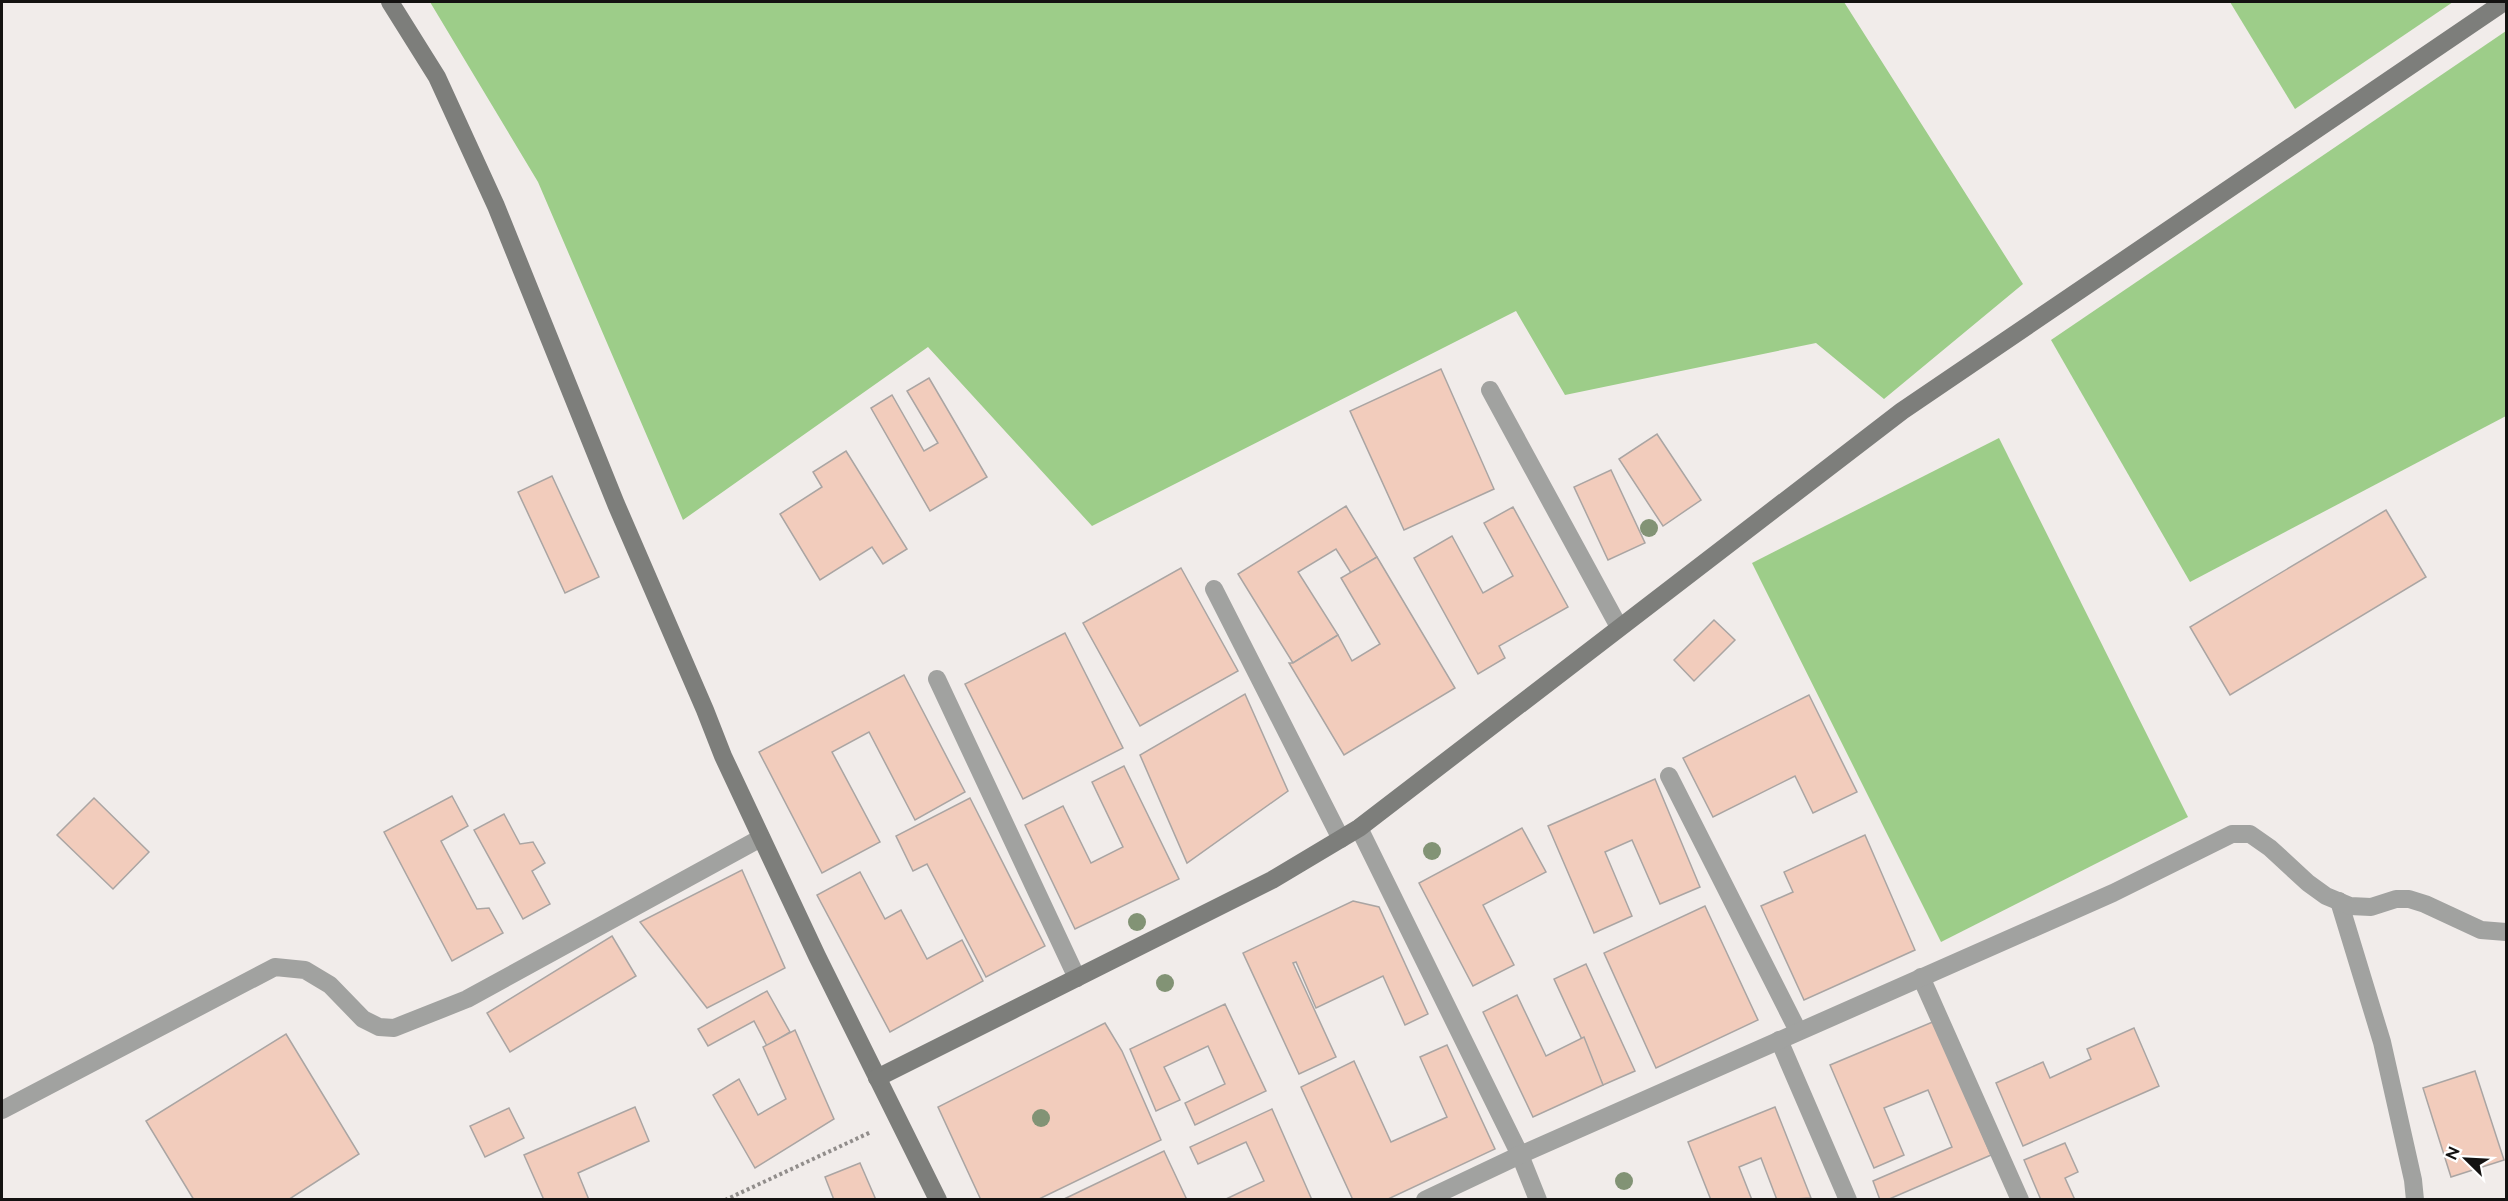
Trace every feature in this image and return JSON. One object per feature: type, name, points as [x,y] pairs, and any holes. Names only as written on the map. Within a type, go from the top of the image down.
[{"type":"street","points":[[390,2],[437,77],[496,206],[616,504],[723,756],[938,1200]]},
{"type":"street","points":[[877,1078],[1272,880],[1359,828],[1902,411],[2504,2]]},
{"type":"street","points":[[1490,390],[1619,627]]},
{"type":"street","points":[[1214,589],[1341,839]]},
{"type":"street","points":[[937,679],[1077,978]]},
{"type":"street","points":[[1669,776],[1798,1031]]},
{"type":"street","points":[[1359,828],[1520,1155],[1538,1200]]},
{"type":"street","points":[[1425,1200],[1520,1155],[2113,893],[2232,834],[2250,834],[2270,848],[2308,883],[2350,906],[2372,907],[2396,899],[2409,899],[2481,930],[2506,932]]},
{"type":"street","points":[[2,1110],[274,967],[305,970],[330,985],[363,1019],[379,1027],[394,1028],[467,999],[761,837]]},
{"type":"street","points":[[2339,901],[2382,1042],[2413,1180],[2415,1200]]},
{"type":"street","points":[[1921,977],[2020,1200]]},
{"type":"street","points":[[1779,1040],[1848,1200]]},
{"type":"path","points":[[725,1200],[899,1119]]},
{"type":"green space","points":[[430,2],[1844,2],[2023,284],[1884,399],[1816,343],[1565,395],[1516,311],[1092,526],[928,347],[683,520],[538,182]]},
{"type":"green space","points":[[2230,2],[2453,2],[2295,109]]},
{"type":"green space","points":[[2506,31],[2506,416],[2190,582],[2051,340]]},
{"type":"green space","points":[[1999,438],[2188,817],[1941,942],[1752,563]]},
{"type":"building","points":[[1441,369],[1494,489],[1404,530],[1350,411]]},
{"type":"building","points":[[929,378],[987,477],[930,511],[871,408],[892,395],[924,451],[938,443],[907,391]]},
{"type":"building","points":[[1657,434],[1701,500],[1663,526],[1619,459]]},
{"type":"building","points":[[846,451],[907,549],[883,564],[872,547],[820,580],[780,514],[822,487],[813,472]]},
{"type":"building","points":[[1611,470],[1645,543],[1608,560],[1574,487]]},
{"type":"building","points":[[552,476],[599,577],[565,593],[518,492]]},
{"type":"building","points":[[1346,506],[1377,557],[1351,573],[1336,549],[1298,572],[1338,635],[1293,663],[1238,574]]},
{"type":"building","points":[[1513,507],[1568,607],[1499,646],[1505,658],[1478,674],[1414,558],[1452,536],[1483,593],[1513,576],[1484,523]]},
{"type":"building","points":[[2386,510],[2426,577],[2230,695],[2190,627]]},
{"type":"building","points":[[1377,557],[1455,688],[1344,755],[1289,663],[1293,663],[1338,635],[1352,661],[1380,644],[1341,578]]},
{"type":"building","points":[[1181,568],[1238,671],[1140,726],[1083,623]]},
{"type":"building","points":[[1714,620],[1735,640],[1694,681],[1674,660]]},
{"type":"building","points":[[1065,633],[1123,748],[1023,799],[965,684]]},
{"type":"building","points":[[904,675],[965,792],[915,820],[869,732],[832,752],[880,842],[822,873],[759,752]]},
{"type":"building","points":[[1245,694],[1288,791],[1187,863],[1140,755]]},
{"type":"building","points":[[1809,695],[1857,792],[1813,813],[1795,776],[1713,817],[1683,758]]},
{"type":"building","points":[[1124,766],[1179,879],[1075,929],[1025,825],[1063,806],[1091,863],[1123,847],[1092,782]]},
{"type":"building","points":[[1655,779],[1700,887],[1660,904],[1632,840],[1605,852],[1632,916],[1594,933],[1548,826]]},
{"type":"building","points":[[452,796],[468,826],[441,841],[477,909],[489,908],[503,933],[452,961],[384,832]]},
{"type":"building","points":[[94,798],[149,852],[113,889],[57,835]]},
{"type":"building","points":[[970,798],[1045,946],[986,977],[927,864],[913,871],[896,836]]},
{"type":"building","points":[[504,814],[520,844],[533,842],[545,863],[532,871],[550,904],[523,919],[474,830]]},
{"type":"building","points":[[1522,828],[1546,872],[1483,905],[1514,965],[1473,986],[1419,883]]},
{"type":"building","points":[[1865,835],[1915,950],[1804,1000],[1761,906],[1793,892],[1784,872]]},
{"type":"building","points":[[742,870],[785,968],[707,1008],[640,922]]},
{"type":"building","points":[[860,872],[885,919],[901,910],[927,959],[962,940],[983,981],[890,1032],[817,895]]},
{"type":"building","points":[[1353,901],[1379,907],[1428,1014],[1405,1025],[1383,976],[1316,1008],[1296,962],[1293,963],[1336,1057],[1299,1074],[1243,953]]},
{"type":"building","points":[[1705,906],[1758,1020],[1656,1068],[1604,953]]},
{"type":"building","points":[[612,936],[636,976],[510,1052],[487,1013]]},
{"type":"building","points":[[1586,964],[1635,1071],[1603,1085],[1554,979]]},
{"type":"building","points":[[767,991],[790,1032],[767,1046],[754,1021],[708,1046],[698,1029]]},
{"type":"building","points":[[1517,995],[1546,1056],[1584,1037],[1603,1085],[1533,1117],[1483,1012]]},
{"type":"building","points":[[1225,1004],[1266,1091],[1195,1125],[1185,1103],[1225,1084],[1208,1046],[1164,1067],[1180,1100],[1156,1111],[1130,1049]]},
{"type":"building","points":[[1935,1021],[1991,1155],[1887,1200],[1880,1200],[1873,1181],[1952,1147],[1928,1090],[1884,1108],[1904,1155],[1874,1168],[1830,1065]]},
{"type":"building","points":[[1105,1023],[1122,1051],[1161,1140],[1037,1200],[981,1200],[938,1107]]},
{"type":"building","points":[[2134,1028],[2159,1086],[2023,1146],[1996,1083],[2043,1062],[2050,1078],[2091,1059],[2087,1049]]},
{"type":"building","points":[[795,1030],[834,1119],[755,1168],[713,1095],[739,1079],[758,1115],[786,1099],[763,1047]]},
{"type":"building","points":[[286,1034],[359,1154],[288,1200],[194,1200],[146,1121]]},
{"type":"building","points":[[1447,1045],[1495,1149],[1386,1200],[1353,1200],[1301,1087],[1354,1061],[1391,1142],[1447,1117],[1420,1057]]},
{"type":"building","points":[[2475,1071],[2504,1160],[2451,1177],[2423,1088]]},
{"type":"building","points":[[635,1107],[649,1141],[578,1173],[589,1200],[544,1200],[524,1155]]},
{"type":"building","points":[[1775,1107],[1811,1198],[1777,1200],[1761,1158],[1739,1167],[1752,1200],[1711,1200],[1688,1142]]},
{"type":"building","points":[[509,1108],[524,1138],[485,1157],[470,1126]]},
{"type":"building","points":[[1272,1109],[1312,1200],[1224,1200],[1264,1181],[1246,1142],[1198,1164],[1190,1147]]},
{"type":"building","points":[[2065,1143],[2078,1172],[2065,1178],[2075,1200],[2041,1200],[2024,1160]]},
{"type":"building","points":[[1164,1151],[1187,1200],[1062,1200]]},
{"type":"building","points":[[860,1163],[876,1200],[834,1200],[825,1177]]}]
